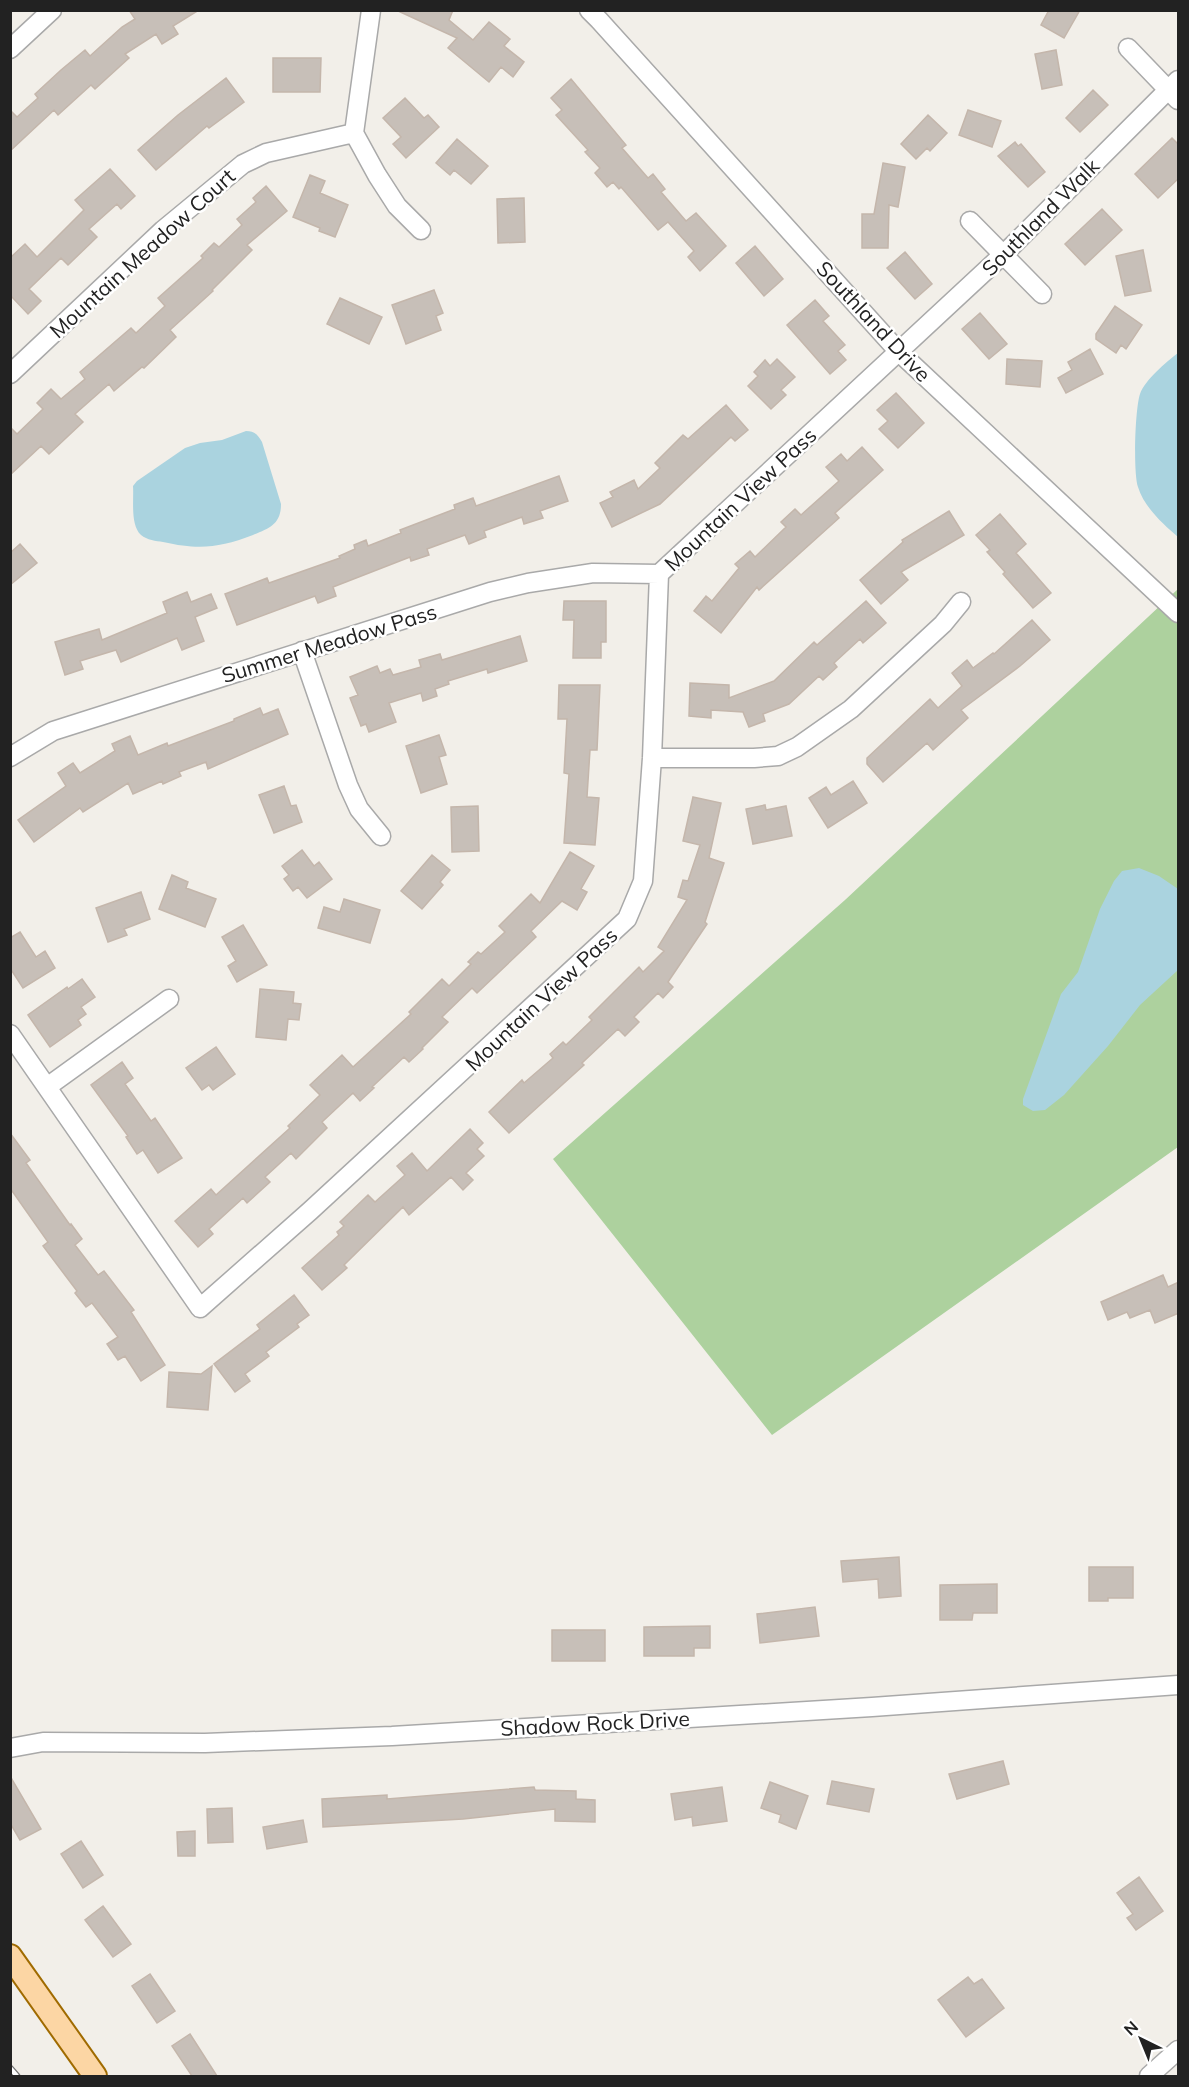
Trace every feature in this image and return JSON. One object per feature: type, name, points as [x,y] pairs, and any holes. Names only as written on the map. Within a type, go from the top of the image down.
[{"type":"main road","points":[[10,1956],[95,2076]]},
{"type":"street","points":[[14,38],[52,10]]},
{"type":"street","points":[[371,10],[354,133],[397,206],[421,230]]},
{"type":"street","name":"Southland Drive","points":[[589,10],[899,352],[1179,613]]},
{"type":"street","points":[[1128,48],[1175,90]]},
{"type":"street","name":"Southland Walk","points":[[899,352],[1175,90]]},
{"type":"street","name":"Mountain Meadow Court","points":[[10,374],[163,230],[243,164],[266,153],[354,133]]},
{"type":"street","points":[[970,221],[1042,294]]},
{"type":"street","name":"Mountain View Pass","points":[[10,1034],[200,1308],[310,1211],[627,919],[643,881],[652,758],[659,574],[899,352]]},
{"type":"street","name":"Summer Meadow Pass","points":[[10,757],[53,731],[490,592],[528,583],[593,573],[659,574]]},
{"type":"street","points":[[652,758],[754,758],[778,756],[796,747],[851,709],[943,624],[962,602]]},
{"type":"street","points":[[302,651],[358,809],[381,836]]},
{"type":"street","points":[[47,1087],[169,999]]},
{"type":"street","name":"Shadow Rock Drive","points":[[10,1748],[43,1742],[205,1743],[392,1736],[872,1707],[1179,1685]]},
{"type":"street","points":[[1149,2076],[1179,2050]]},
{"type":"green space","points":[[1178,589],[1178,1147],[772,1435],[553,1159],[845,900]]},
{"type":"water","points":[[1178,353],[1178,537],[1155,515],[1141,494],[1136,479],[1135,440],[1140,394],[1151,377]]},
{"type":"water","points":[[246,431],[256,434],[262,442],[281,504],[277,521],[265,530],[219,545],[198,547],[176,545],[141,535],[135,525],[133,512],[133,486],[137,481],[185,448],[222,440]]},
{"type":"water","points":[[1139,868],[1159,876],[1178,889],[1178,970],[1140,1005],[1108,1046],[1064,1095],[1045,1110],[1033,1111],[1023,1105],[1023,1099],[1061,994],[1078,972],[1100,909],[1114,881],[1122,871]]},
{"type":"building","points":[[129,10],[199,10],[173,26],[178,34],[162,44],[156,34],[125,54],[129,58],[95,89],[91,85],[58,115],[54,110],[10,151],[10,110],[17,117],[38,98],[35,94],[85,50],[90,56],[122,27],[135,19]]},
{"type":"building","points":[[396,10],[453,10],[449,20],[473,40],[489,22],[510,39],[504,46],[524,62],[513,77],[501,67],[489,82],[448,48],[457,38]]},
{"type":"building","points":[[1049,10],[1080,10],[1064,38],[1041,25]]},
{"type":"building","points":[[1056,50],[1062,85],[1042,89],[1035,54]]},
{"type":"building","points":[[273,58],[321,58],[320,92],[273,92]]},
{"type":"building","points":[[226,78],[244,102],[209,128],[207,126],[156,170],[138,150]]},
{"type":"building","points":[[571,79],[626,145],[622,148],[648,178],[653,174],[665,189],[661,192],[686,221],[696,213],[726,246],[700,271],[688,257],[694,251],[668,222],[658,230],[621,187],[619,189],[613,182],[607,187],[595,173],[600,168],[585,152],[588,150],[556,115],[562,110],[551,98]]},
{"type":"building","points":[[1093,90],[1108,105],[1080,132],[1066,118]]},
{"type":"building","points":[[405,98],[424,118],[428,115],[439,127],[406,158],[393,144],[401,137],[383,118]]},
{"type":"building","points":[[968,110],[1001,121],[992,147],[959,135]]},
{"type":"building","points":[[928,115],[947,133],[930,151],[927,148],[916,159],[901,144]]},
{"type":"building","points":[[1172,138],[1179,145],[1179,178],[1158,198],[1135,174]]},
{"type":"building","points":[[457,139],[488,166],[471,184],[454,170],[450,175],[436,163]]},
{"type":"building","points":[[1015,142],[1018,146],[1021,144],[1045,172],[1028,187],[998,156]]},
{"type":"building","points":[[883,163],[905,167],[898,207],[889,205],[888,248],[862,248],[862,214],[874,214]]},
{"type":"building","points":[[110,169],[135,196],[121,209],[117,204],[89,229],[97,237],[68,265],[61,258],[29,289],[41,301],[28,314],[10,295],[10,258],[25,244],[37,257],[84,210],[75,200]]},
{"type":"building","points":[[310,175],[325,181],[320,193],[348,205],[335,237],[293,217]]},
{"type":"building","points":[[266,186],[287,211],[247,245],[252,250],[213,291],[170,330],[176,337],[144,368],[142,367],[114,391],[109,384],[75,414],[83,422],[49,454],[41,446],[10,475],[10,427],[17,434],[43,409],[37,403],[51,389],[61,399],[85,379],[80,372],[131,328],[136,333],[165,306],[158,298],[203,258],[201,256],[214,243],[219,247],[242,225],[237,219],[256,202],[253,198]]},
{"type":"building","points":[[524,198],[525,242],[498,243],[497,199]]},
{"type":"building","points":[[1102,209],[1122,230],[1085,265],[1065,244]]},
{"type":"building","points":[[755,246],[783,279],[764,296],[736,263]]},
{"type":"building","points":[[1143,250],[1151,291],[1125,296],[1116,256]]},
{"type":"building","points":[[905,252],[932,284],[915,299],[887,268]]},
{"type":"building","points":[[434,290],[443,313],[436,316],[441,330],[406,344],[392,305]]},
{"type":"building","points":[[340,298],[382,317],[369,344],[327,324]]},
{"type":"building","points":[[815,300],[829,316],[823,321],[845,345],[838,351],[846,360],[830,374],[787,325]]},
{"type":"building","points":[[1115,306],[1142,325],[1126,349],[1121,345],[1116,353],[1096,339],[1096,334]]},
{"type":"building","points":[[980,313],[1007,344],[989,359],[962,329]]},
{"type":"building","points":[[1090,349],[1103,374],[1066,393],[1058,378],[1072,370],[1068,362]]},
{"type":"building","points":[[777,359],[795,377],[781,390],[786,395],[771,409],[748,386],[758,376],[754,372],[765,360],[770,366]]},
{"type":"building","points":[[1007,359],[1042,361],[1040,387],[1006,384]]},
{"type":"building","points":[[896,393],[924,423],[898,448],[879,429],[888,421],[877,410]]},
{"type":"building","points":[[726,405],[748,430],[735,441],[731,437],[660,504],[612,527],[600,503],[613,497],[610,492],[634,480],[638,489],[660,468],[655,463],[683,435],[688,439]]},
{"type":"building","points":[[862,447],[883,470],[835,513],[839,518],[759,590],[757,587],[721,633],[694,611],[706,596],[712,601],[739,568],[735,564],[750,551],[755,557],[786,527],[781,522],[795,509],[801,515],[839,481],[826,467],[841,454],[847,461]]},
{"type":"building","points":[[559,476],[568,501],[540,511],[543,518],[524,524],[522,517],[484,531],[486,537],[469,544],[465,535],[427,549],[429,555],[411,561],[410,557],[333,587],[336,596],[318,603],[315,596],[237,625],[225,594],[267,578],[269,583],[340,558],[339,556],[355,549],[354,545],[366,540],[368,546],[401,533],[400,530],[455,509],[454,505],[473,498],[476,506]]},
{"type":"building","points":[[949,511],[964,535],[901,572],[908,580],[881,604],[860,580],[903,542],[902,540]]},
{"type":"building","points":[[1000,514],[1026,544],[1016,553],[1051,593],[1033,608],[1003,574],[1005,572],[987,552],[990,550],[976,535]]},
{"type":"building","points":[[20,544],[37,563],[10,585],[10,553]]},
{"type":"building","points":[[187,592],[191,602],[211,594],[217,608],[195,617],[204,641],[182,650],[177,638],[121,662],[116,650],[80,661],[83,669],[65,675],[55,642],[99,629],[102,640],[167,613],[163,602]]},
{"type":"building","points":[[564,601],[606,601],[606,642],[601,642],[601,658],[573,658],[574,620],[563,620]]},
{"type":"building","points":[[866,601],[886,623],[863,643],[860,639],[834,663],[837,667],[823,680],[819,676],[789,704],[763,714],[765,721],[749,727],[743,712],[711,710],[711,718],[689,716],[690,683],[729,685],[729,698],[774,681],[814,642],[817,645]]},
{"type":"building","points":[[1032,620],[1050,640],[1020,666],[961,710],[968,718],[933,750],[927,743],[883,782],[867,764],[867,758],[930,699],[938,708],[962,686],[952,673],[967,660],[973,668],[994,654]]},
{"type":"building","points":[[520,636],[527,661],[488,673],[487,669],[448,681],[449,684],[435,689],[437,696],[423,701],[421,693],[389,703],[396,722],[369,732],[366,724],[361,726],[350,698],[358,695],[350,677],[377,666],[380,673],[390,669],[393,675],[421,667],[419,660],[440,654],[442,660]]},
{"type":"building","points":[[559,685],[600,685],[597,750],[590,750],[587,797],[599,798],[595,845],[564,843],[569,774],[564,773],[567,719],[558,719]]},
{"type":"building","points":[[260,708],[263,715],[278,709],[288,734],[208,769],[206,762],[179,772],[181,776],[163,784],[162,781],[133,794],[128,783],[83,812],[80,808],[34,842],[18,820],[66,786],[58,773],[73,763],[80,773],[115,751],[112,744],[130,736],[138,755],[234,721]]},
{"type":"building","points":[[439,735],[446,755],[439,757],[447,784],[421,793],[406,746]]},
{"type":"building","points":[[853,781],[867,803],[828,828],[809,798],[826,787],[831,795]]},
{"type":"building","points":[[284,786],[291,806],[296,805],[302,822],[274,833],[259,795]]},
{"type":"building","points":[[693,797],[721,803],[709,858],[724,863],[705,922],[707,924],[668,982],[673,987],[663,998],[658,993],[634,1017],[639,1022],[625,1036],[618,1029],[582,1063],[584,1065],[509,1133],[489,1112],[522,1080],[524,1083],[553,1058],[550,1054],[563,1042],[566,1045],[592,1020],[589,1017],[639,967],[643,972],[664,951],[658,947],[687,900],[678,897],[683,880],[688,881],[700,845],[683,841]]},
{"type":"building","points":[[765,805],[766,810],[786,806],[792,836],[753,844],[746,809]]},
{"type":"building","points":[[478,806],[479,851],[452,852],[451,807]]},
{"type":"building","points":[[302,850],[314,866],[319,862],[332,879],[307,898],[298,887],[293,891],[284,879],[289,875],[282,866]]},
{"type":"building","points":[[570,852],[594,866],[581,889],[587,892],[577,910],[562,901],[531,931],[536,937],[477,993],[472,988],[442,1017],[448,1022],[423,1049],[409,1062],[404,1057],[360,1101],[353,1093],[322,1122],[327,1128],[296,1159],[291,1153],[265,1177],[270,1182],[247,1203],[243,1198],[209,1229],[213,1234],[198,1247],[175,1221],[211,1189],[216,1195],[290,1128],[288,1126],[320,1095],[310,1085],[342,1055],[353,1067],[411,1014],[409,1012],[442,979],[449,986],[471,964],[468,962],[478,952],[481,954],[505,932],[499,926],[531,894],[540,903]]},
{"type":"building","points":[[432,855],[450,870],[440,882],[443,885],[422,909],[401,891]]},
{"type":"building","points":[[172,875],[188,882],[186,888],[216,899],[205,927],[159,909]]},
{"type":"building","points":[[141,892],[150,919],[124,929],[127,935],[108,942],[96,908]]},
{"type":"building","points":[[344,899],[380,910],[370,943],[318,928],[324,907],[340,912]]},
{"type":"building","points":[[243,925],[267,965],[237,982],[228,966],[236,961],[222,937]]},
{"type":"building","points":[[20,932],[36,957],[45,951],[55,968],[23,988],[10,968],[10,938]]},
{"type":"building","points":[[82,979],[95,997],[81,1007],[86,1014],[78,1020],[81,1025],[50,1047],[28,1015]]},
{"type":"building","points":[[260,989],[294,992],[293,1003],[301,1004],[299,1020],[288,1019],[286,1040],[256,1037]]},
{"type":"building","points":[[216,1047],[235,1074],[213,1090],[209,1085],[202,1090],[186,1068]]},
{"type":"building","points":[[122,1062],[133,1078],[125,1084],[151,1121],[155,1118],[182,1158],[158,1173],[143,1150],[137,1154],[126,1137],[128,1136],[91,1085]]},
{"type":"building","points":[[470,1129],[483,1143],[477,1149],[484,1156],[466,1173],[473,1180],[463,1190],[451,1177],[409,1215],[403,1207],[344,1265],[347,1268],[322,1290],[302,1268],[339,1235],[337,1232],[344,1226],[340,1222],[368,1195],[375,1202],[405,1175],[397,1166],[412,1153],[427,1171]]},
{"type":"building","points":[[10,1133],[30,1160],[26,1163],[82,1239],[75,1245],[98,1275],[104,1271],[134,1310],[131,1312],[165,1365],[141,1381],[125,1356],[118,1360],[107,1344],[118,1337],[92,1303],[86,1307],[75,1293],[77,1291],[43,1246],[48,1242],[10,1188]]},
{"type":"building","points":[[1163,1275],[1168,1287],[1179,1282],[1179,1313],[1155,1323],[1150,1310],[1130,1318],[1127,1312],[1108,1320],[1101,1302]]},
{"type":"building","points":[[294,1295],[309,1315],[297,1324],[299,1327],[266,1352],[269,1356],[245,1374],[250,1381],[235,1392],[214,1364],[260,1329],[257,1325]]},
{"type":"building","points":[[212,1366],[208,1410],[167,1407],[169,1372],[201,1374]]},
{"type":"building","points":[[899,1557],[901,1596],[879,1598],[878,1579],[843,1582],[841,1561]]},
{"type":"building","points":[[1089,1567],[1133,1567],[1133,1598],[1089,1601]]},
{"type":"building","points":[[997,1584],[997,1613],[973,1613],[972,1620],[940,1620],[940,1585]]},
{"type":"building","points":[[815,1607],[819,1636],[760,1643],[757,1614]]},
{"type":"building","points":[[710,1626],[710,1648],[694,1648],[694,1656],[644,1656],[644,1627]]},
{"type":"building","points":[[552,1630],[605,1630],[605,1661],[552,1661]]},
{"type":"building","points":[[1003,1761],[1009,1784],[957,1799],[949,1774]]},
{"type":"building","points":[[10,1776],[41,1829],[20,1840],[10,1823]]},
{"type":"building","points":[[832,1781],[874,1789],[869,1812],[827,1804]]},
{"type":"building","points":[[770,1782],[808,1796],[796,1829],[779,1822],[781,1815],[761,1808]]},
{"type":"building","points":[[534,1787],[535,1790],[576,1791],[576,1799],[595,1800],[595,1822],[555,1821],[555,1809],[463,1819],[323,1827],[322,1799],[387,1795],[387,1799]]},
{"type":"building","points":[[722,1787],[727,1821],[693,1826],[692,1817],[675,1820],[671,1794]]},
{"type":"building","points":[[232,1808],[233,1842],[208,1843],[207,1809]]},
{"type":"building","points":[[303,1820],[307,1842],[267,1849],[263,1827]]},
{"type":"building","points":[[195,1831],[195,1856],[178,1856],[177,1832]]},
{"type":"building","points":[[81,1841],[103,1875],[83,1888],[61,1854]]},
{"type":"building","points":[[1139,1877],[1163,1911],[1136,1930],[1127,1918],[1133,1914],[1117,1893]]},
{"type":"building","points":[[103,1906],[131,1944],[113,1957],[85,1920]]},
{"type":"building","points":[[150,1974],[175,2011],[157,2023],[132,1986]]},
{"type":"building","points":[[968,1977],[974,1984],[982,1979],[1004,2008],[966,2037],[938,2000]]},
{"type":"building","points":[[190,2034],[217,2076],[192,2076],[172,2046]]},
{"type":"railway","points":[[10,2068],[17,2076]]}]
